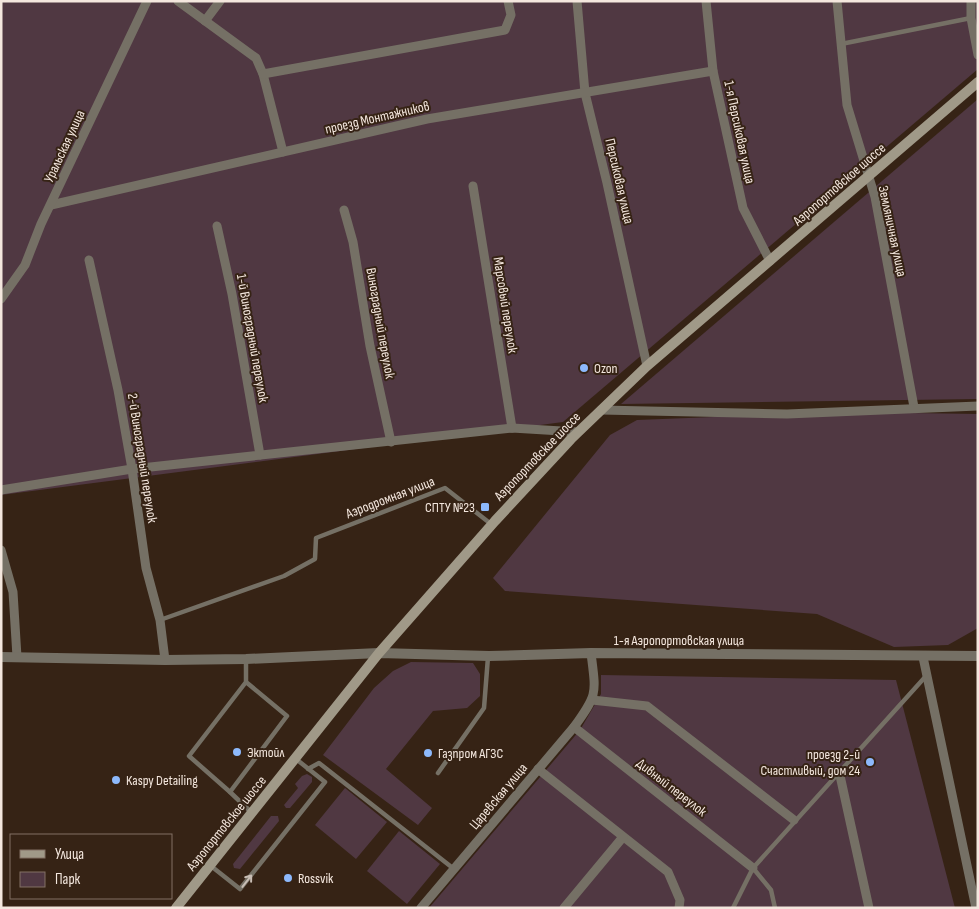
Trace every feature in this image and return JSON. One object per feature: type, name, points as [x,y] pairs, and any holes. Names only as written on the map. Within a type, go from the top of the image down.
[{"type":"main road","name":"Аэропортовское шоссе","points":[[176,908],[379,653],[492,524],[578,432],[647,366],[978,82]]},
{"type":"street","name":"Уральская улица","points":[[1,299],[25,265],[41,224],[148,1]]},
{"type":"street","points":[[178,1],[256,58],[263,74],[283,152]]},
{"type":"street","points":[[206,21],[220,1]]},
{"type":"street","points":[[263,74],[505,30],[511,15],[508,1]]},
{"type":"street","name":"Персиковая улица","points":[[577,1],[584,93],[607,183],[647,366]]},
{"type":"street","name":"1-я Персиковая улица","points":[[706,1],[713,71],[743,208],[770,261]]},
{"type":"street","name":"Земляничная улица","points":[[837,1],[847,105],[875,197],[914,407]]},
{"type":"street","points":[[971,1],[971,18],[978,55]]},
{"type":"street","name":"проезд Монтажников","points":[[51,205],[427,119],[713,71]]},
{"type":"street","name":"Марсовый переулок","points":[[473,186],[512,428]]},
{"type":"street","name":"Виноградный переулок","points":[[344,210],[353,242],[370,346],[391,442]]},
{"type":"street","name":"1-й Виноградный переулок","points":[[217,226],[232,294],[260,455]]},
{"type":"street","name":"2-й Виноградный переулок","points":[[89,260],[118,390],[132,469],[146,568],[160,620],[165,660]]},
{"type":"street","points":[[601,410],[787,414],[914,407],[978,406]]},
{"type":"street","points":[[1,490],[132,469],[512,428],[578,432]]},
{"type":"street","points":[[1,550],[14,592],[17,657]]},
{"type":"street","name":"1-я Аэропортовская улица","points":[[1,657],[165,660],[246,659],[379,653],[489,656],[591,653],[978,656]]},
{"type":"street","name":"Царевская улица","points":[[421,908],[574,727],[592,700],[596,689],[591,653]]},
{"type":"street","points":[[923,657],[976,908]]},
{"type":"street","points":[[592,700],[647,706],[794,820]]},
{"type":"street","name":"Дивный переулок","points":[[574,727],[752,868]]},
{"type":"street","points":[[538,769],[668,872],[680,904]]},
{"type":"street","points":[[839,771],[869,908]]},
{"type":"street","points":[[564,908],[622,837]]},
{"type":"lane","points":[[841,44],[971,18]]},
{"type":"lane","name":"Аэродромная улица","points":[[160,620],[284,576],[315,559],[316,538],[445,488],[492,524]]},
{"type":"lane","points":[[438,773],[484,708],[489,656]]},
{"type":"lane","points":[[246,659],[246,682],[189,756],[252,813]]},
{"type":"lane","points":[[733,908],[752,868],[926,676]]},
{"type":"lane","points":[[230,792],[287,716],[246,682]]},
{"type":"lane","points":[[210,865],[240,889],[325,782],[295,758]]},
{"type":"lane","points":[[308,769],[319,764],[454,869]]},
{"type":"lane","points":[[752,868],[771,890],[775,908]]},
{"type":"green space","points":[[1,1],[978,1],[978,69],[563,422],[1,495]]},
{"type":"green space","points":[[978,99],[978,399],[621,404]]},
{"type":"green space","points":[[843,412],[978,414],[978,628],[948,645],[894,647],[817,614],[505,591],[493,578],[610,435],[637,420]]},
{"type":"green space","points":[[411,662],[473,663],[480,674],[480,696],[467,708],[433,711],[386,769],[432,808],[418,825],[323,755],[374,688],[393,671]]},
{"type":"green space","points":[[601,675],[896,680],[955,908],[429,908],[580,730],[601,694]]},
{"type":"green space","points":[[307,774],[312,777],[312,782],[290,808],[286,808],[284,805],[298,788],[295,784],[302,776]]},
{"type":"green space","points":[[345,788],[387,822],[356,859],[315,825]]},
{"type":"green space","points":[[271,816],[278,816],[279,821],[240,869],[234,868],[233,864]]},
{"type":"green space","points":[[399,831],[440,864],[407,904],[367,871]]},
{"type":"place","name":"Ozon","points":[[584,368]]},
{"type":"place","name":"СПТУ №23","points":[[485,507]]},
{"type":"place","name":"Эктойл","points":[[237,752]]},
{"type":"place","name":"Газпром АГЗС","points":[[428,753]]},
{"type":"place","name":"проезд 2-й Счастливый, дом 24","points":[[870,762]]},
{"type":"place","name":"Kaspy Detailing","points":[[116,780]]},
{"type":"place","name":"Rossvik","points":[[288,878]]}]
